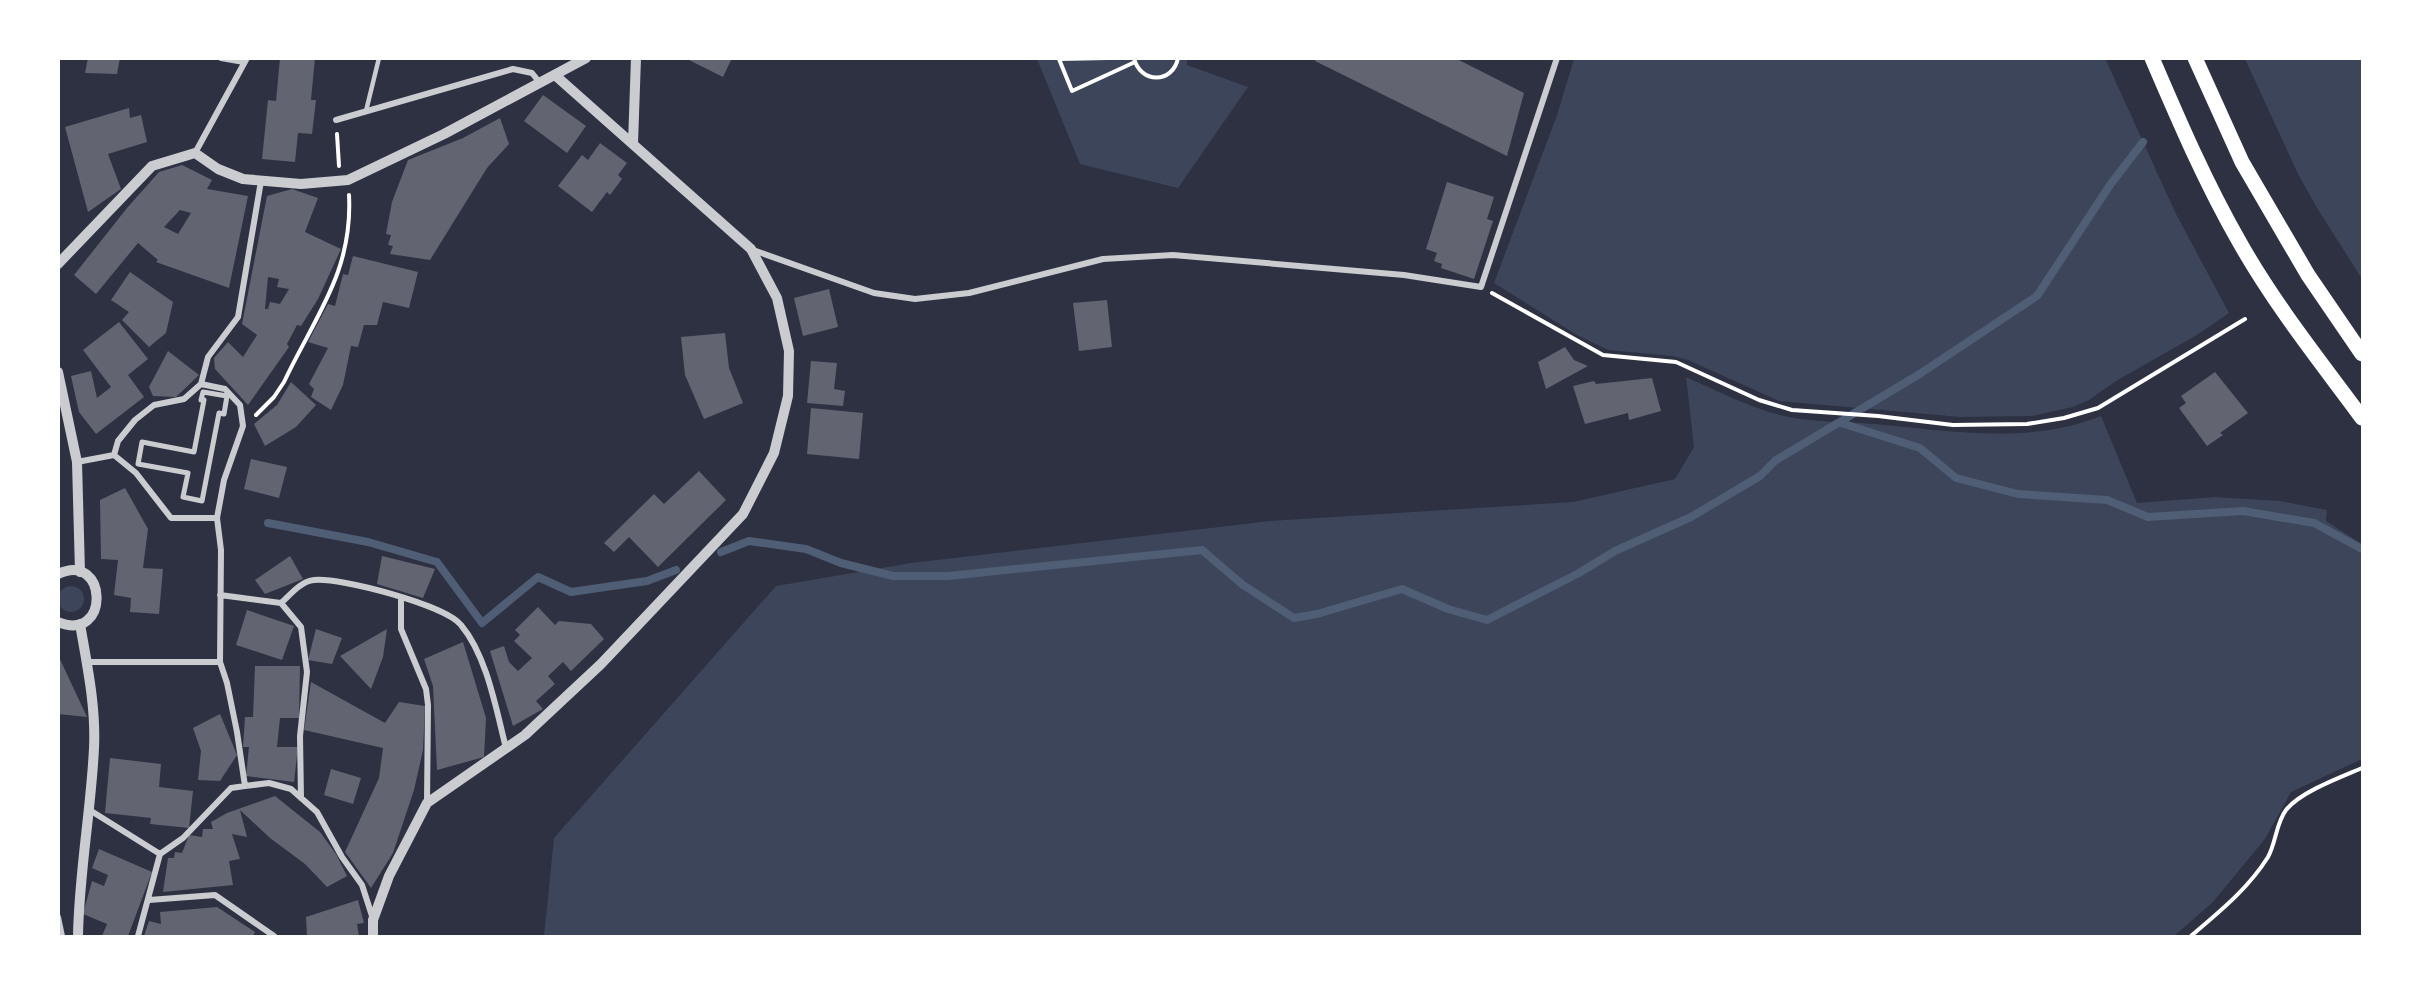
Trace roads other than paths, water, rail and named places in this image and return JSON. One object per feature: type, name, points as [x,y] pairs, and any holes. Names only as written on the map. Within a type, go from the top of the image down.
[{"type":"main road","points":[[2152,58],[2201,169],[2240,244],[2284,313],[2362,418]]},
{"type":"main road","points":[[2196,58],[2242,162],[2308,275],[2362,354]]},
{"type":"street","points":[[58,264],[152,166],[195,153],[246,60],[221,58]]},
{"type":"street","points":[[195,153],[226,174],[261,181],[301,184],[343,181],[444,134],[586,58]]},
{"type":"street","points":[[633,143],[636,58]]},
{"type":"street","points":[[751,249],[873,293],[915,299],[969,293],[1103,259],[1173,255],[1404,274],[1481,287],[1557,58]]},
{"type":"street","points":[[336,120],[513,69],[532,73],[540,83]]},
{"type":"street","points":[[427,803],[525,735],[601,664],[743,514],[774,453],[788,396],[789,351],[777,298],[751,249],[556,76]]},
{"type":"street","points":[[114,455],[118,441],[135,420],[154,405],[184,399],[201,384],[208,357],[238,317],[261,181]]},
{"type":"street","points":[[58,372],[76,462],[80,572]]},
{"type":"street","points":[[201,384],[225,389],[240,405],[243,426],[224,480],[217,518],[221,550],[220,662],[227,683],[237,732],[245,786]]},
{"type":"street","points":[[203,392],[227,396],[224,414],[219,413],[202,501],[183,497],[188,473],[138,464],[142,442],[194,452],[204,400],[201,400],[203,392]]},
{"type":"street","points":[[76,462],[114,455],[136,473],[171,518],[189,520],[217,518]]},
{"type":"street","points":[[58,574],[70,571],[80,572],[93,582],[98,598],[94,614],[80,624],[65,625],[58,622]]},
{"type":"street","points":[[281,603],[297,588],[312,579],[367,587],[433,609],[459,622],[477,648],[506,748]]},
{"type":"street","points":[[220,595],[281,603],[301,627],[307,672],[300,736],[301,798]]},
{"type":"street","points":[[373,920],[390,876],[427,803],[428,705],[426,689],[401,629],[401,598]]},
{"type":"street","points":[[78,936],[78,893],[94,747],[90,680],[80,624]]},
{"type":"street","points":[[86,662],[220,662]]},
{"type":"street","points":[[138,936],[160,854],[183,838],[231,788],[269,783],[291,789],[317,812],[342,856],[362,885],[373,920],[373,936]]},
{"type":"street","points":[[88,809],[160,854]]},
{"type":"street","points":[[149,900],[215,895],[270,935]]},
{"type":"street","points":[[58,917],[62,936]]},
{"type":"lane","points":[[366,111],[379,58]]},
{"type":"waterway","points":[[721,552],[749,541],[806,549],[841,563],[893,576],[948,576],[1202,550],[1243,585],[1294,618],[1317,614],[1402,589],[1448,609],[1487,620],[1579,573],[1615,551],[1691,517],[1760,476],[1776,460],[1918,375],[2037,296],[2110,185],[2143,142]]},
{"type":"waterway","points":[[1841,423],[1920,448],[1956,478],[2018,494],[2107,500],[2148,517],[2243,511],[2314,523],[2362,549]]},
{"type":"waterway","points":[[268,523],[368,542],[437,562],[482,623],[538,577],[571,592],[647,581],[676,570]]}]
